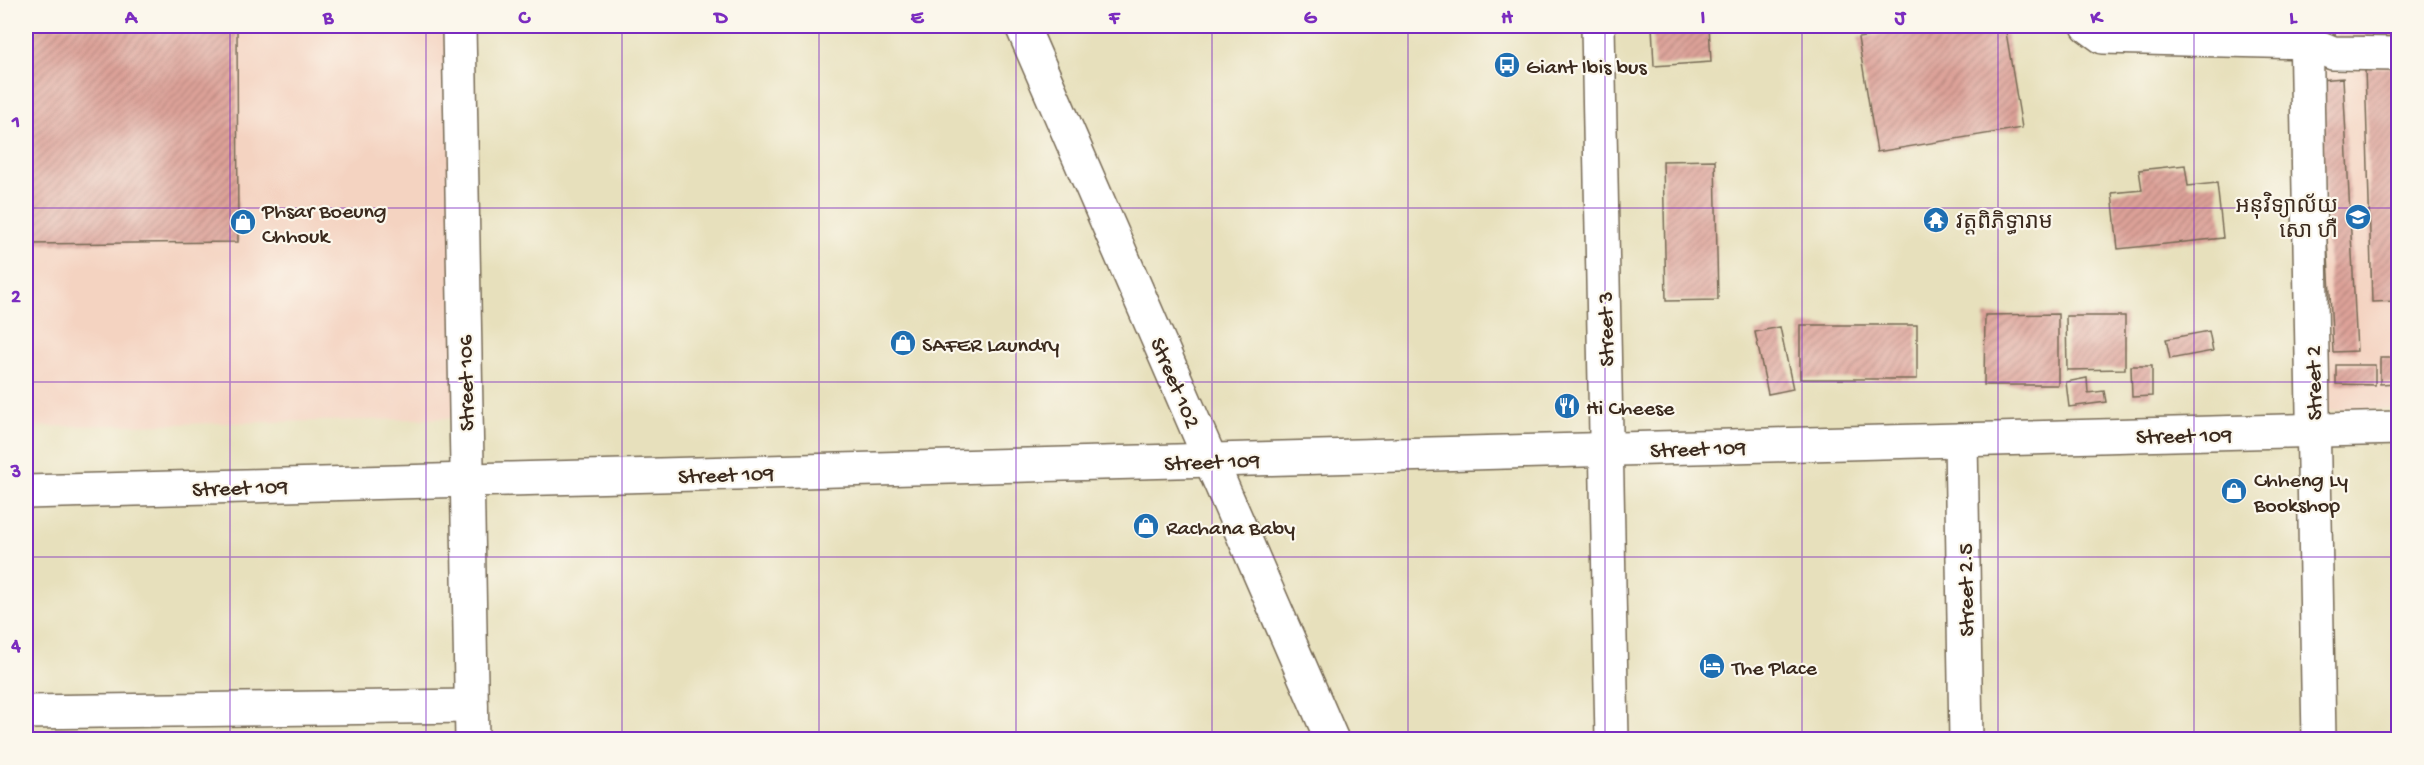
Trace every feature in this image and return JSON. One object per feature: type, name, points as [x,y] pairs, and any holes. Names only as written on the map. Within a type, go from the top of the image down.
[{"type":"street","name":"Street 106","points":[[459,26],[472,740]]},
{"type":"street","name":"Street 102","points":[[1022,26],[1332,740]]},
{"type":"street","name":"Street 3","points":[[1598,26],[1612,740]]},
{"type":"street","points":[[2088,26],[2103,37],[2306,34],[2333,53],[2398,54]]},
{"type":"street","name":"Street 2","points":[[2306,34],[2319,740]]},
{"type":"street","name":"Street 109","points":[[26,492],[2398,428]]},
{"type":"street","name":"Street 2.5","points":[[1961,440],[1966,740]]},
{"type":"street","points":[[26,711],[471,706]]},
{"type":"shaded area","name":"Phsar Boeung Chhouk","points":[[26,26],[457,26],[463,418],[26,427]]},
{"type":"shaded area","name":"អនុវិទ្យាល័យ សោ ហឺ","points":[[2315,26],[2398,26],[2398,409],[2322,411]]},
{"type":"building","points":[[26,26],[237,26],[238,242],[26,244]]},
{"type":"building","points":[[1652,26],[1709,26],[1711,62],[1654,66]]},
{"type":"building","points":[[1930,26],[2005,26],[2022,128],[1877,152],[1858,38]]},
{"type":"building","points":[[2334,26],[2398,26],[2398,41],[2337,48]]},
{"type":"building","points":[[2398,67],[2398,301],[2372,302],[2365,68]]},
{"type":"building","points":[[2343,78],[2357,351],[2333,352],[2319,80]]},
{"type":"building","points":[[1715,160],[1718,300],[1666,301],[1663,161]]},
{"type":"building","points":[[2185,165],[2188,186],[2217,183],[2223,238],[2118,249],[2112,193],[2142,190],[2139,170]]},
{"type":"building","points":[[2058,314],[2058,385],[1984,385],[1985,315]]},
{"type":"building","points":[[2066,316],[2125,316],[2125,369],[2067,370]]},
{"type":"building","points":[[1800,325],[1917,325],[1917,379],[1800,379]]},
{"type":"building","points":[[1780,327],[1793,389],[1768,394],[1755,332]]},
{"type":"building","points":[[2209,331],[2213,351],[2170,359],[2166,339]]},
{"type":"building","points":[[2380,358],[2398,358],[2398,383],[2380,384]]},
{"type":"building","points":[[2336,365],[2375,365],[2375,385],[2336,384]]},
{"type":"building","points":[[2131,366],[2152,366],[2152,396],[2132,397]]},
{"type":"building","points":[[2087,378],[2088,393],[2104,391],[2106,402],[2069,407],[2066,382]]},
{"type":"place","name":"Giant Ibis bus","points":[[1507,65]]},
{"type":"place","name":"អនុវិទ្យាល័យ សោ ហឺ","points":[[2358,217]]},
{"type":"place","name":"វត្តពិភិទ្ធារាម","points":[[1936,220]]},
{"type":"place","name":"Phsar Boeung Chhouk","points":[[243,222]]},
{"type":"place","name":"SAFER Laundry","points":[[903,343]]},
{"type":"place","name":"Hi Cheese","points":[[1567,406]]},
{"type":"place","name":"Chheng Ly Bookshop","points":[[2234,491]]},
{"type":"place","name":"Rachana Baby","points":[[1146,526]]},
{"type":"place","name":"The Place","points":[[1712,666]]}]
